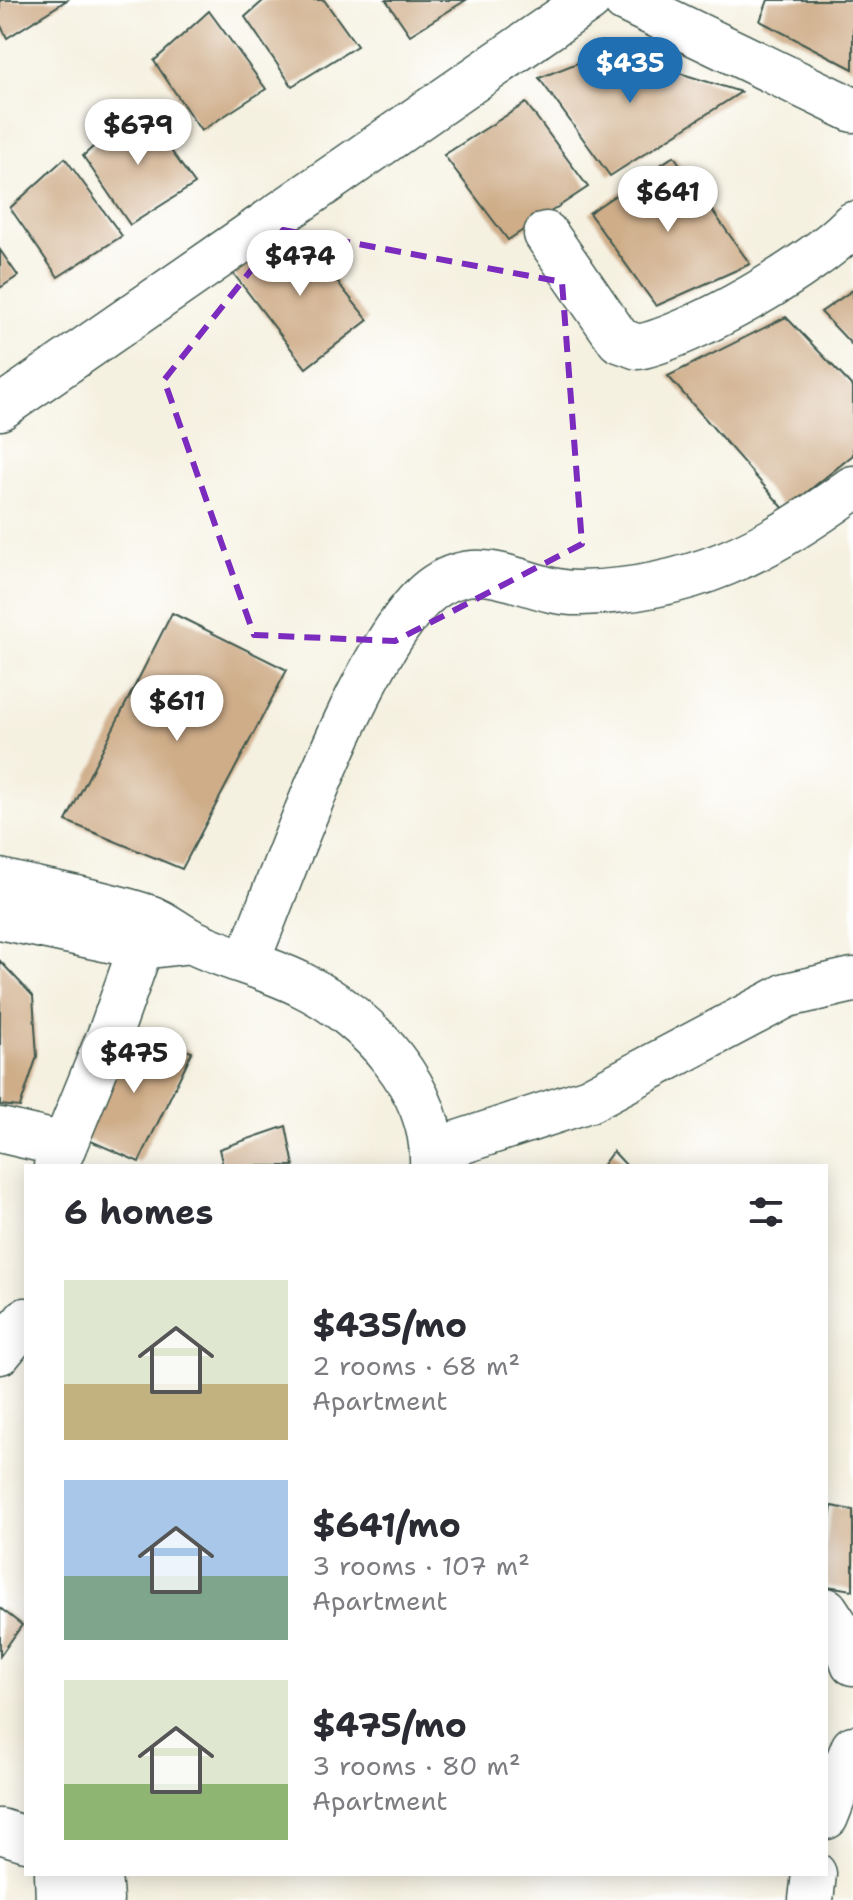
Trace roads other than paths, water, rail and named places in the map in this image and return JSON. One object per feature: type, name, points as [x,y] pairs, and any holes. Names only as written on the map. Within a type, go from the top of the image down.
[{"type":"street","points":[[0,408],[589,0]]},
{"type":"street","points":[[625,0],[853,110]]},
{"type":"street","points":[[546,234],[619,340],[638,347],[706,320],[803,267],[853,224]]},
{"type":"street","points":[[247,962],[354,704],[412,610],[435,587],[459,575],[486,571],[576,593],[671,584],[714,569],[766,543],[853,488]]},
{"type":"street","points":[[0,881],[147,932]]},
{"type":"street","points":[[0,917],[147,932],[191,941],[305,986],[349,1014],[382,1047],[420,1105],[431,1134],[433,1158],[589,1100],[787,995],[853,980]]},
{"type":"street","points":[[0,1130],[60,1155],[147,932]]},
{"type":"street","points":[[0,1352],[24,1322]]},
{"type":"street","points":[[828,1613],[845,1639],[853,1663]]},
{"type":"street","points":[[828,1812],[853,1748]]},
{"type":"street","points":[[0,1831],[24,1838]]},
{"type":"street","points":[[57,1876],[58,1900]]},
{"type":"street","points":[[99,1876],[101,1900]]},
{"type":"street","points":[[811,1900],[814,1876]]}]
